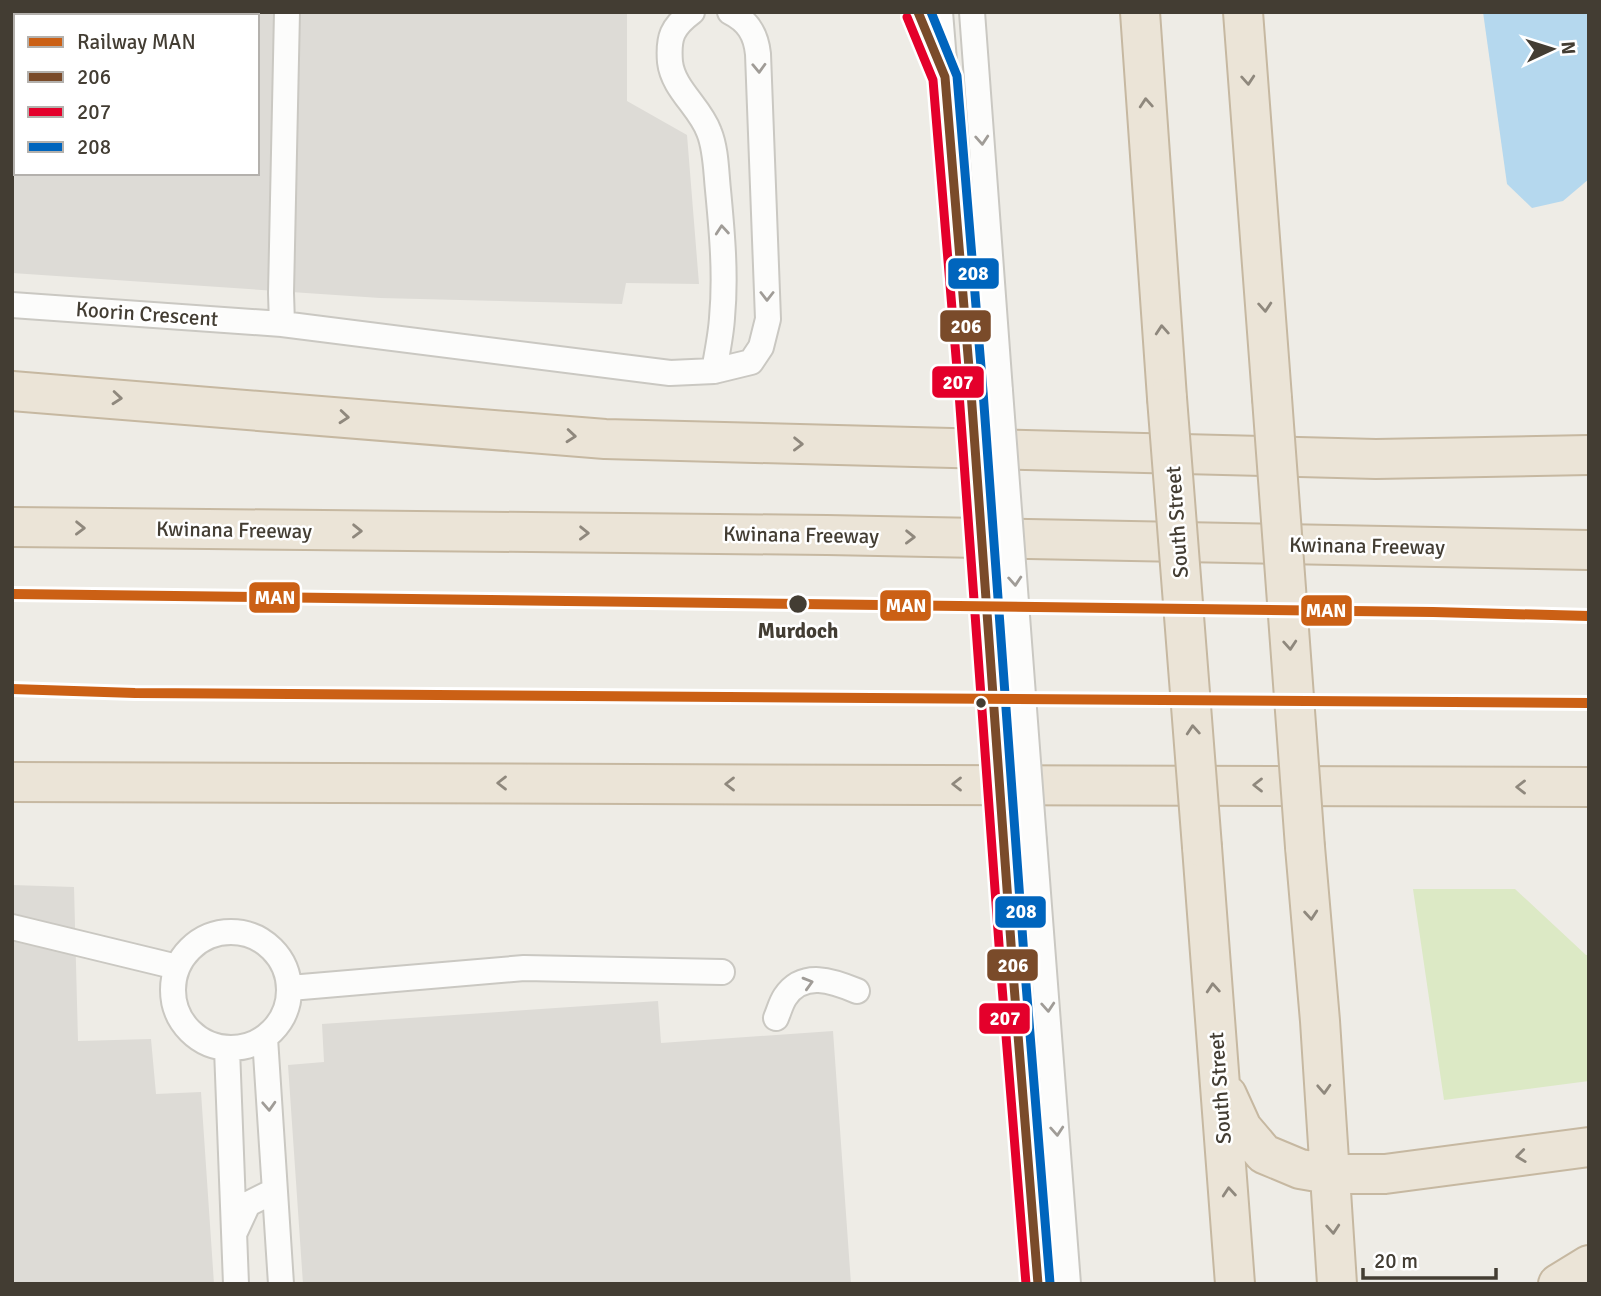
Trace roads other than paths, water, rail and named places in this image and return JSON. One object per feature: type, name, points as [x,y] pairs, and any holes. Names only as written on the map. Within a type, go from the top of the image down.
[{"type":"highway","name":"South Street","points":[[1140,12],[1235,1284]]},
{"type":"highway","points":[[1243,12],[1320,1021],[1337,1284]]},
{"type":"highway","points":[[12,391],[605,439],[1376,459],[1589,454]]},
{"type":"highway","name":"Kwinana Freeway","points":[[12,527],[841,536],[1589,550]]},
{"type":"highway","points":[[12,782],[1589,787]]},
{"type":"highway","points":[[1220,1081],[1242,1128],[1264,1154],[1300,1169],[1329,1174],[1385,1174],[1589,1147]]},
{"type":"highway","points":[[1559,1284],[1589,1265]]},
{"type":"lane","points":[[282,324],[287,12]]},
{"type":"lane","points":[[692,12],[680,22],[672,34],[670,51],[671,67],[678,83],[704,119],[713,148],[723,236],[724,272],[722,319],[714,370]]},
{"type":"lane","name":"Koorin Crescent","points":[[12,305],[282,324],[670,373],[714,370],[751,362],[761,347],[768,319],[758,54],[752,30],[737,15],[730,12]]},
{"type":"lane","points":[[918,12],[945,77]]},
{"type":"lane","points":[[940,12],[1038,1284]]},
{"type":"lane","points":[[972,12],[1068,1284]]},
{"type":"lane","points":[[977,72],[988,12]]},
{"type":"lane","points":[[12,927],[177,967]]},
{"type":"lane","points":[[222,931],[242,932],[261,939],[276,951],[286,969],[290,988],[287,1007],[279,1025],[265,1038],[247,1046],[228,1049],[209,1044],[193,1035],[181,1020],[174,1003],[173,985],[177,967],[188,950],[204,938],[222,931]]},
{"type":"lane","points":[[290,988],[524,968],[722,972]]},
{"type":"lane","points":[[776,1018],[785,996],[799,984],[818,979],[837,982],[857,991]]},
{"type":"lane","points":[[265,1038],[281,1284]]},
{"type":"lane","points":[[228,1049],[236,1284]]},
{"type":"lane","points":[[233,1236],[248,1204],[274,1191]]},
{"type":"water","points":[[1483,12],[1589,12],[1589,179],[1563,201],[1532,208],[1507,184]]},
{"type":"rail line","name":"MAN","points":[[12,594],[1589,616]]},
{"type":"rail line","name":"MAN","points":[[12,689],[135,693],[1589,703]]},
{"type":"place","name":"Murdoch","points":[[798,604]]}]
